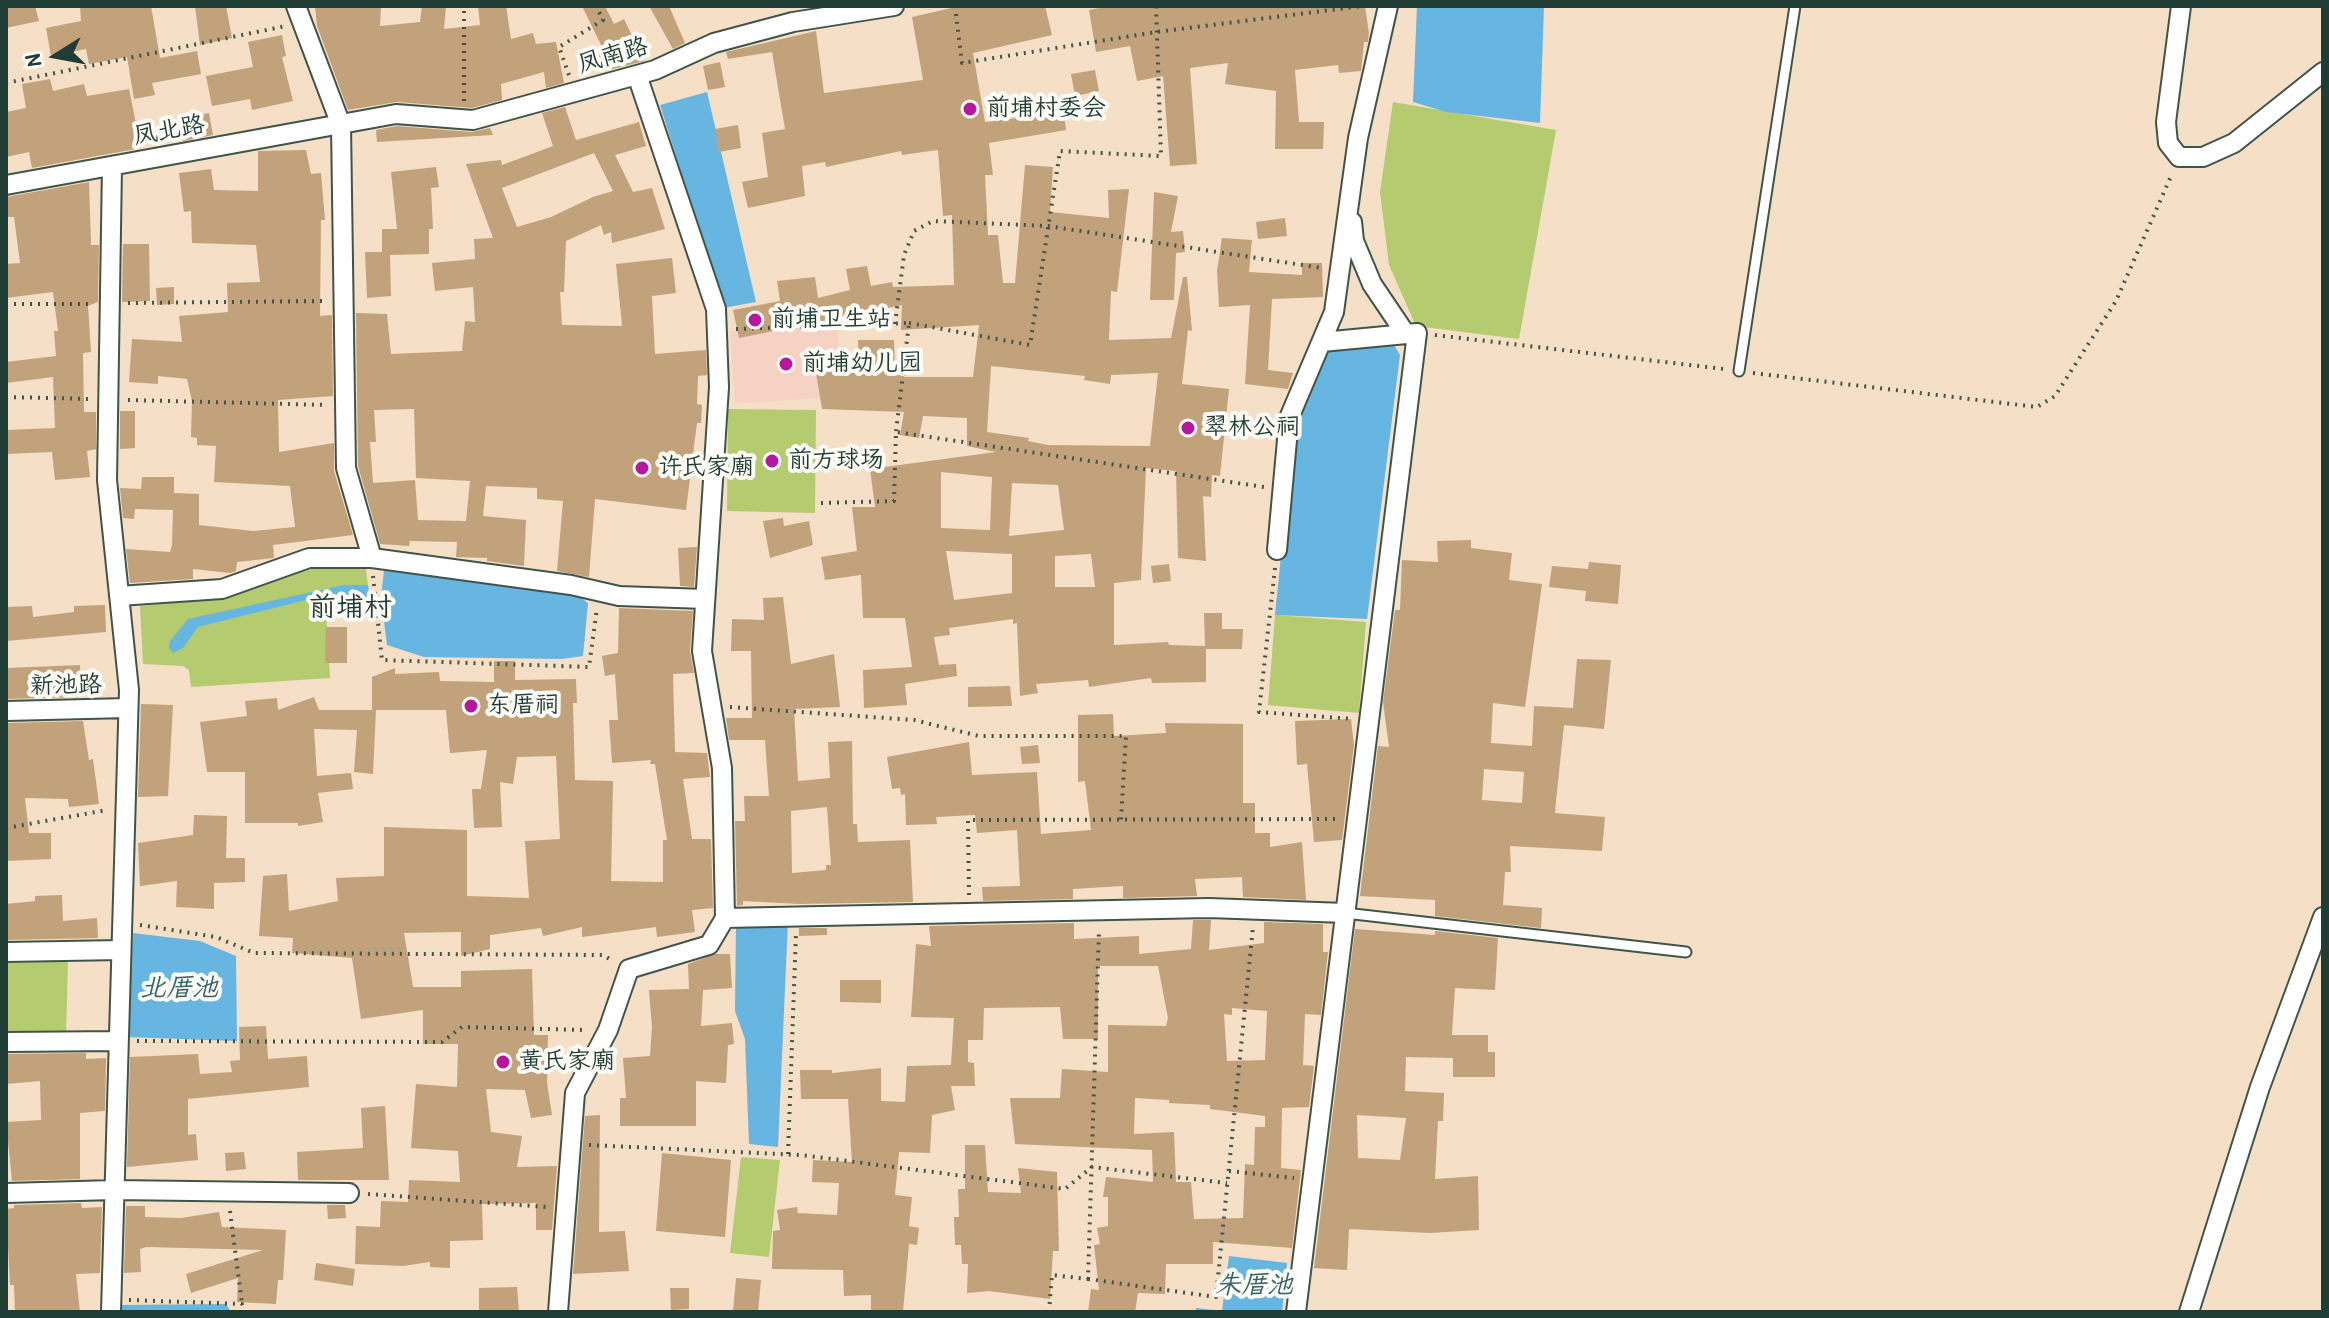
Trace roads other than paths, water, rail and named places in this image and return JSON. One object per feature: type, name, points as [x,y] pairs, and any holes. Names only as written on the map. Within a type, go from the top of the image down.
[{"type":"street","name":"凤南路","points":[[341,125],[396,114],[473,120],[637,75],[714,43],[793,22],[894,6]]},
{"type":"street","points":[[1277,550],[1289,418],[1334,312],[1358,138],[1388,6]]},
{"type":"street","points":[[2181,6],[2166,122],[2168,143],[2179,157],[2203,157],[2234,143],[2323,72]]},
{"type":"street","points":[[299,14],[341,125],[346,468],[372,558]]},
{"type":"street","points":[[558,1312],[575,1093],[608,1030],[629,969],[709,945],[725,918],[722,768],[702,651],[719,387],[716,309],[637,75]]},
{"type":"street","name":"凤北路","points":[[6,185],[341,125]]},
{"type":"street","points":[[111,1306],[128,708],[107,480],[112,166]]},
{"type":"street","points":[[1296,1312],[1369,720],[1410,331],[1372,284],[1354,241],[1350,201]]},
{"type":"street","points":[[1322,342],[1410,331]]},
{"type":"street","points":[[119,596],[222,589],[309,558],[372,558],[619,596],[705,599]]},
{"type":"street","name":"新池路","points":[[6,711],[128,708]]},
{"type":"street","points":[[725,918],[1099,910],[1254,909],[1345,913]]},
{"type":"street","points":[[2189,1312],[2260,1087],[2323,917]]},
{"type":"street","points":[[6,952],[121,950]]},
{"type":"street","points":[[6,1042],[118,1041]]},
{"type":"street","points":[[6,1193],[114,1190],[349,1193]]},
{"type":"lane","points":[[1739,371],[1795,6]]},
{"type":"lane","points":[[1345,913],[1686,952]]},
{"type":"water","points":[[1417,6],[1544,6],[1540,123],[1446,112],[1413,102]]},
{"type":"water","points":[[707,92],[756,302],[723,308],[660,105]]},
{"type":"water","points":[[1391,340],[1400,355],[1367,619],[1275,615],[1295,419],[1326,349]]},
{"type":"water","points":[[400,569],[576,594],[588,603],[583,656],[562,659],[424,657],[387,645],[381,597],[384,570]]},
{"type":"water","points":[[344,585],[368,585],[371,610],[326,610],[310,599],[198,627],[183,648],[173,653],[169,648],[170,641],[188,619]]},
{"type":"water","points":[[788,921],[778,1147],[749,1144],[745,1039],[735,1011],[736,922]]},
{"type":"water","name":"北厝池","points":[[133,933],[200,941],[236,956],[237,1041],[125,1037]]},
{"type":"water","name":"朱厝池","points":[[1229,1256],[1287,1263],[1282,1312],[1195,1312],[1196,1308],[1222,1311]]},
{"type":"water","points":[[226,1304],[231,1312],[118,1312],[118,1305]]},
{"type":"place","name":"前埔村委会","points":[[970,109]]},
{"type":"place","name":"前埔卫生站","points":[[755,320]]},
{"type":"place","name":"前埔幼儿园","points":[[786,364]]},
{"type":"place","name":"翠林公祠","points":[[1188,428]]},
{"type":"place","name":"前方球场","points":[[772,461]]},
{"type":"place","name":"许氏家廟","points":[[642,468]]},
{"type":"place","name":"东厝祠","points":[[471,706]]},
{"type":"place","name":"黄氏家廟","points":[[503,1062]]},
{"type":"district","name":"前埔村","points":[[350,609]]}]
